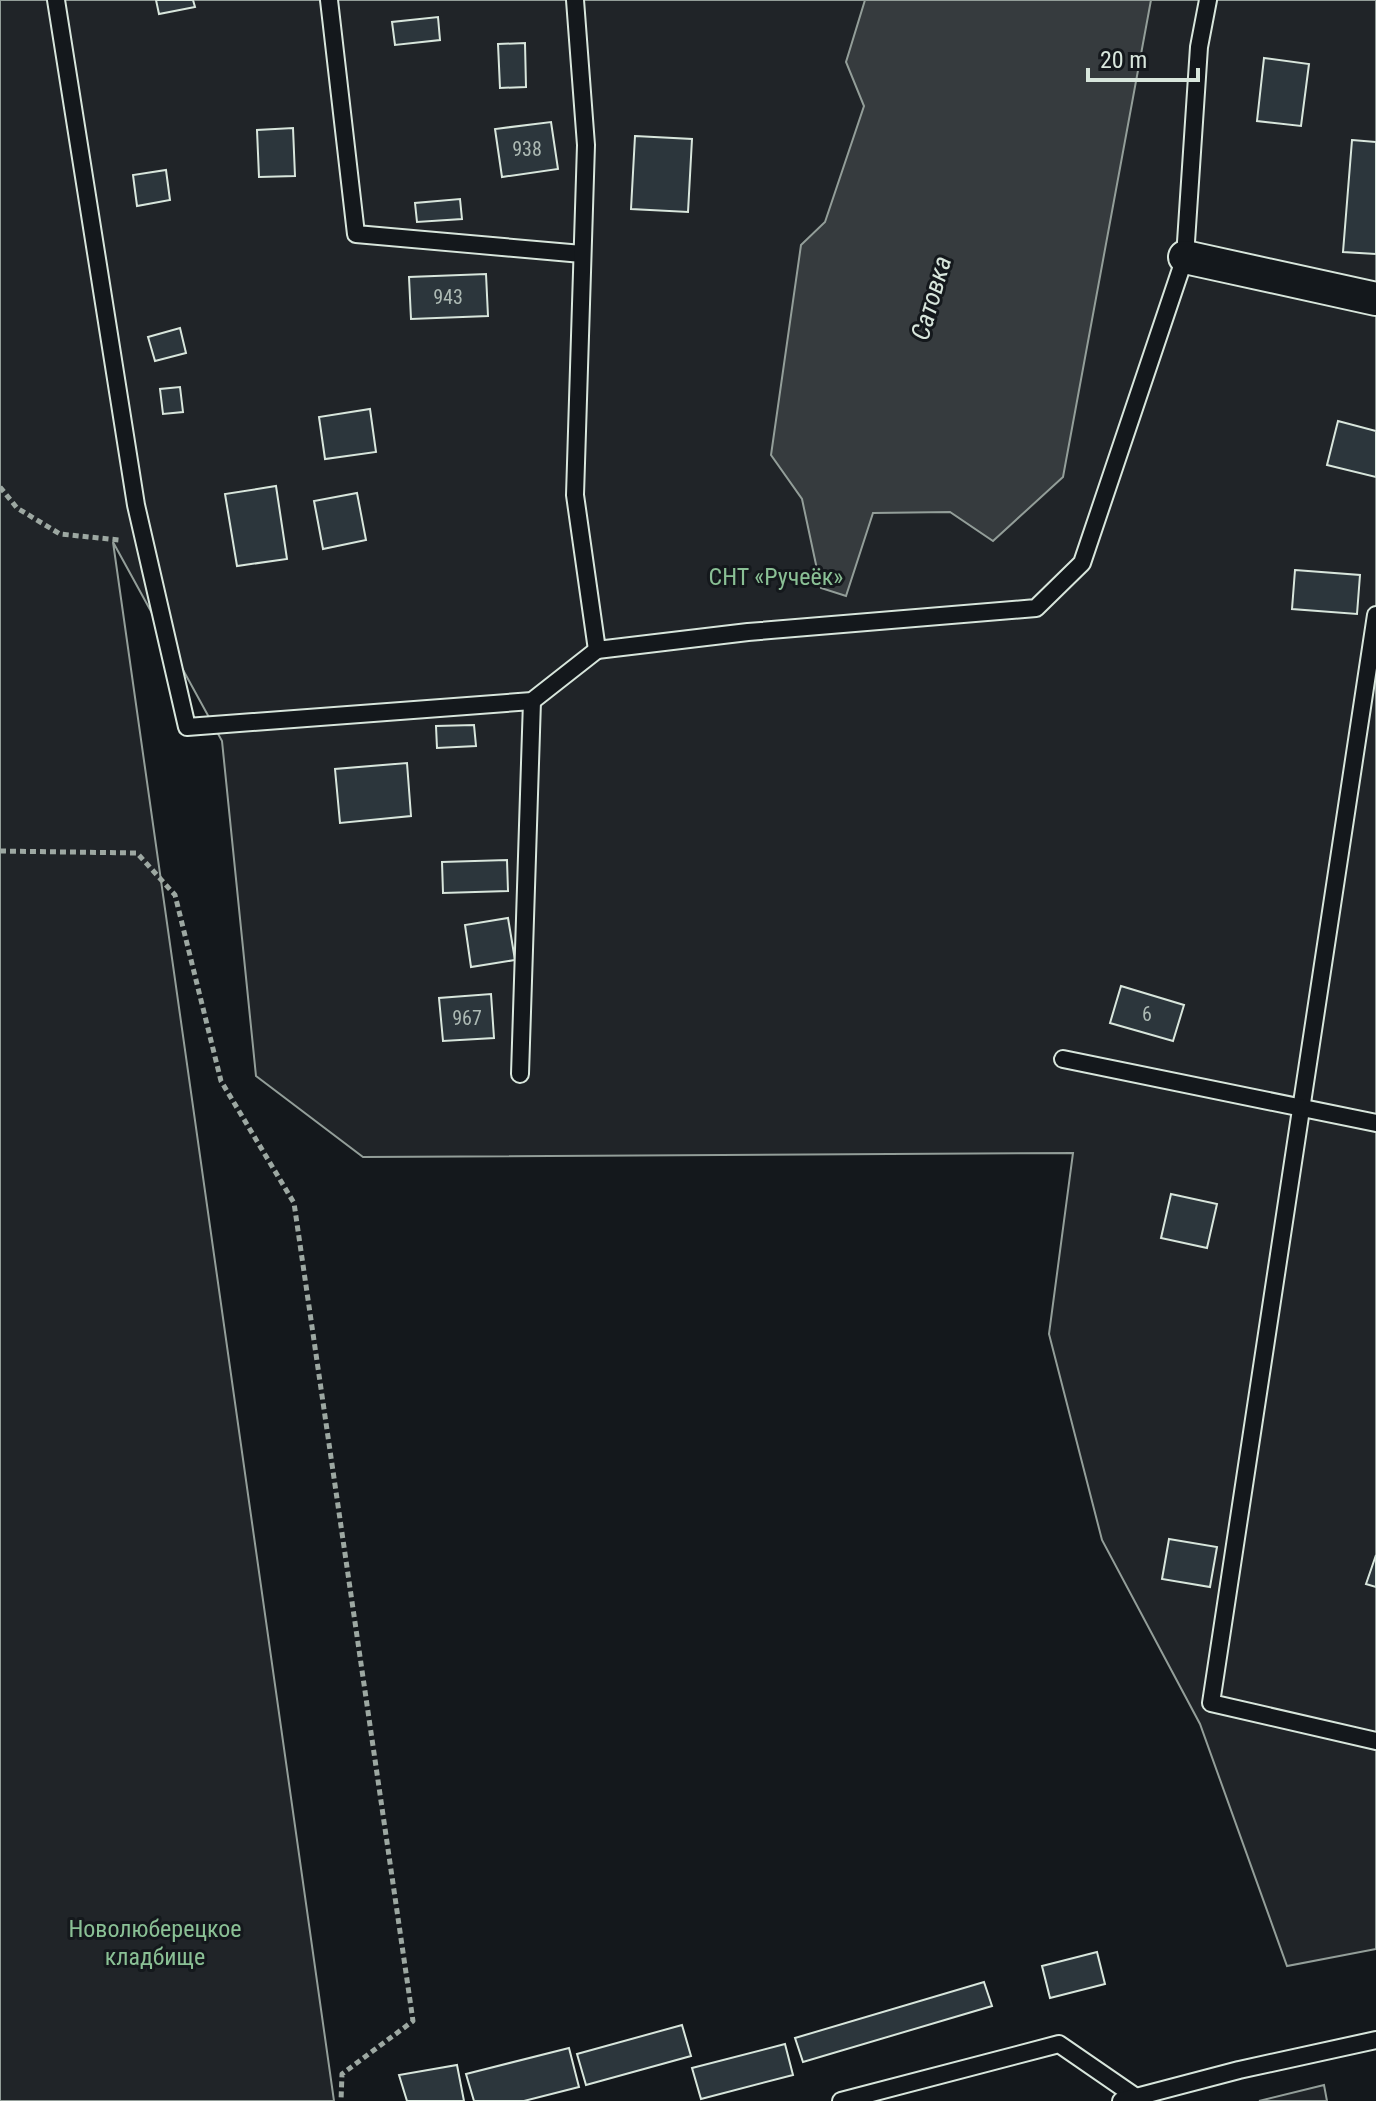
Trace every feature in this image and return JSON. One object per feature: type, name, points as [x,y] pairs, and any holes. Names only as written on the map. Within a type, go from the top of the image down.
[{"type":"street","points":[[1185,257],[1376,299]]},
{"type":"lane","points":[[56,0],[133,489],[187,727],[532,701],[597,650],[748,632],[1036,608],[1082,563],[1185,257],[1199,47],[1208,0]]},
{"type":"lane","points":[[329,0],[356,234],[582,254]]},
{"type":"lane","points":[[575,0],[586,145],[575,495],[597,650]]},
{"type":"lane","points":[[1376,615],[1211,1703],[1376,1741]]},
{"type":"lane","points":[[520,1074],[532,701]]},
{"type":"lane","points":[[1063,1059],[1376,1123]]},
{"type":"lane","points":[[841,2101],[1059,2044],[1128,2099],[1239,2070],[1376,2040]]},
{"type":"path","points":[[0,487],[17,508],[60,534],[144,542]]},
{"type":"path","points":[[0,851],[137,853],[175,895],[221,1081],[294,1203],[413,2021],[342,2074],[341,2101]]},
{"type":"green space","name":"СНТ «Ручеёк»","points":[[0,0],[1376,0],[1376,1949],[1287,1966],[1200,1724],[1102,1540],[1049,1334],[1073,1153],[363,1157],[256,1076],[222,741],[113,542],[334,2101],[0,2101]]},
{"type":"green space","points":[[1324,2085],[1327,2101],[1259,2101]]},
{"type":"water","name":"Сатовка","points":[[865,0],[1151,0],[1063,477],[993,541],[950,512],[873,513],[846,596],[821,588],[802,499],[771,455],[801,245],[825,222],[864,106],[846,62]]},
{"type":"building","points":[[156,0],[193,0],[195,7],[159,14]]},
{"type":"building","points":[[438,17],[440,40],[395,45],[392,22]]},
{"type":"building","points":[[525,43],[526,87],[500,88],[498,44]]},
{"type":"building","points":[[1264,58],[1309,64],[1301,126],[1257,121]]},
{"type":"building","points":[[551,122],[558,169],[502,177],[495,129]]},
{"type":"building","points":[[293,128],[295,176],[259,177],[257,130]]},
{"type":"building","points":[[635,136],[692,139],[688,212],[631,209]]},
{"type":"building","points":[[1352,140],[1376,142],[1376,254],[1343,252]]},
{"type":"building","points":[[166,170],[170,200],[137,206],[133,175]]},
{"type":"building","points":[[460,199],[462,219],[417,222],[415,203]]},
{"type":"building","points":[[486,274],[488,316],[411,319],[409,277]]},
{"type":"building","points":[[180,328],[186,353],[155,361],[148,337]]},
{"type":"building","points":[[180,387],[183,412],[163,414],[160,389]]},
{"type":"building","points":[[370,409],[376,452],[325,459],[319,417]]},
{"type":"building","points":[[1338,421],[1376,431],[1376,477],[1327,465]]},
{"type":"building","points":[[276,486],[287,559],[237,566],[225,494]]},
{"type":"building","points":[[357,493],[366,540],[323,549],[314,501]]},
{"type":"building","points":[[1295,570],[1360,575],[1357,614],[1292,609]]},
{"type":"building","points":[[474,725],[476,746],[437,748],[436,726]]},
{"type":"building","points":[[407,763],[411,816],[340,823],[335,769]]},
{"type":"building","points":[[507,860],[508,891],[443,893],[442,862]]},
{"type":"building","points":[[508,918],[515,960],[471,967],[465,925]]},
{"type":"building","points":[[1121,986],[1184,1005],[1173,1041],[1110,1023]]},
{"type":"building","points":[[491,994],[494,1038],[443,1041],[439,998]]},
{"type":"building","points":[[1171,1194],[1217,1204],[1207,1248],[1161,1238]]},
{"type":"building","points":[[1169,1539],[1217,1547],[1210,1587],[1162,1579]]},
{"type":"building","points":[[1376,1555],[1376,1587],[1366,1584]]},
{"type":"building","points":[[1097,1952],[1105,1984],[1050,1998],[1042,1966]]},
{"type":"building","points":[[984,1982],[992,2006],[803,2062],[795,2038]]},
{"type":"building","points":[[682,2025],[691,2056],[586,2085],[577,2054]]},
{"type":"building","points":[[785,2044],[793,2075],[701,2099],[692,2068]]},
{"type":"building","points":[[569,2048],[579,2087],[524,2101],[474,2101],[466,2074]]},
{"type":"building","points":[[457,2065],[464,2101],[407,2101],[399,2075]]},
{"type":"park label","name":"Новолюберецкое кладбище","points":[[155,1943]]}]
